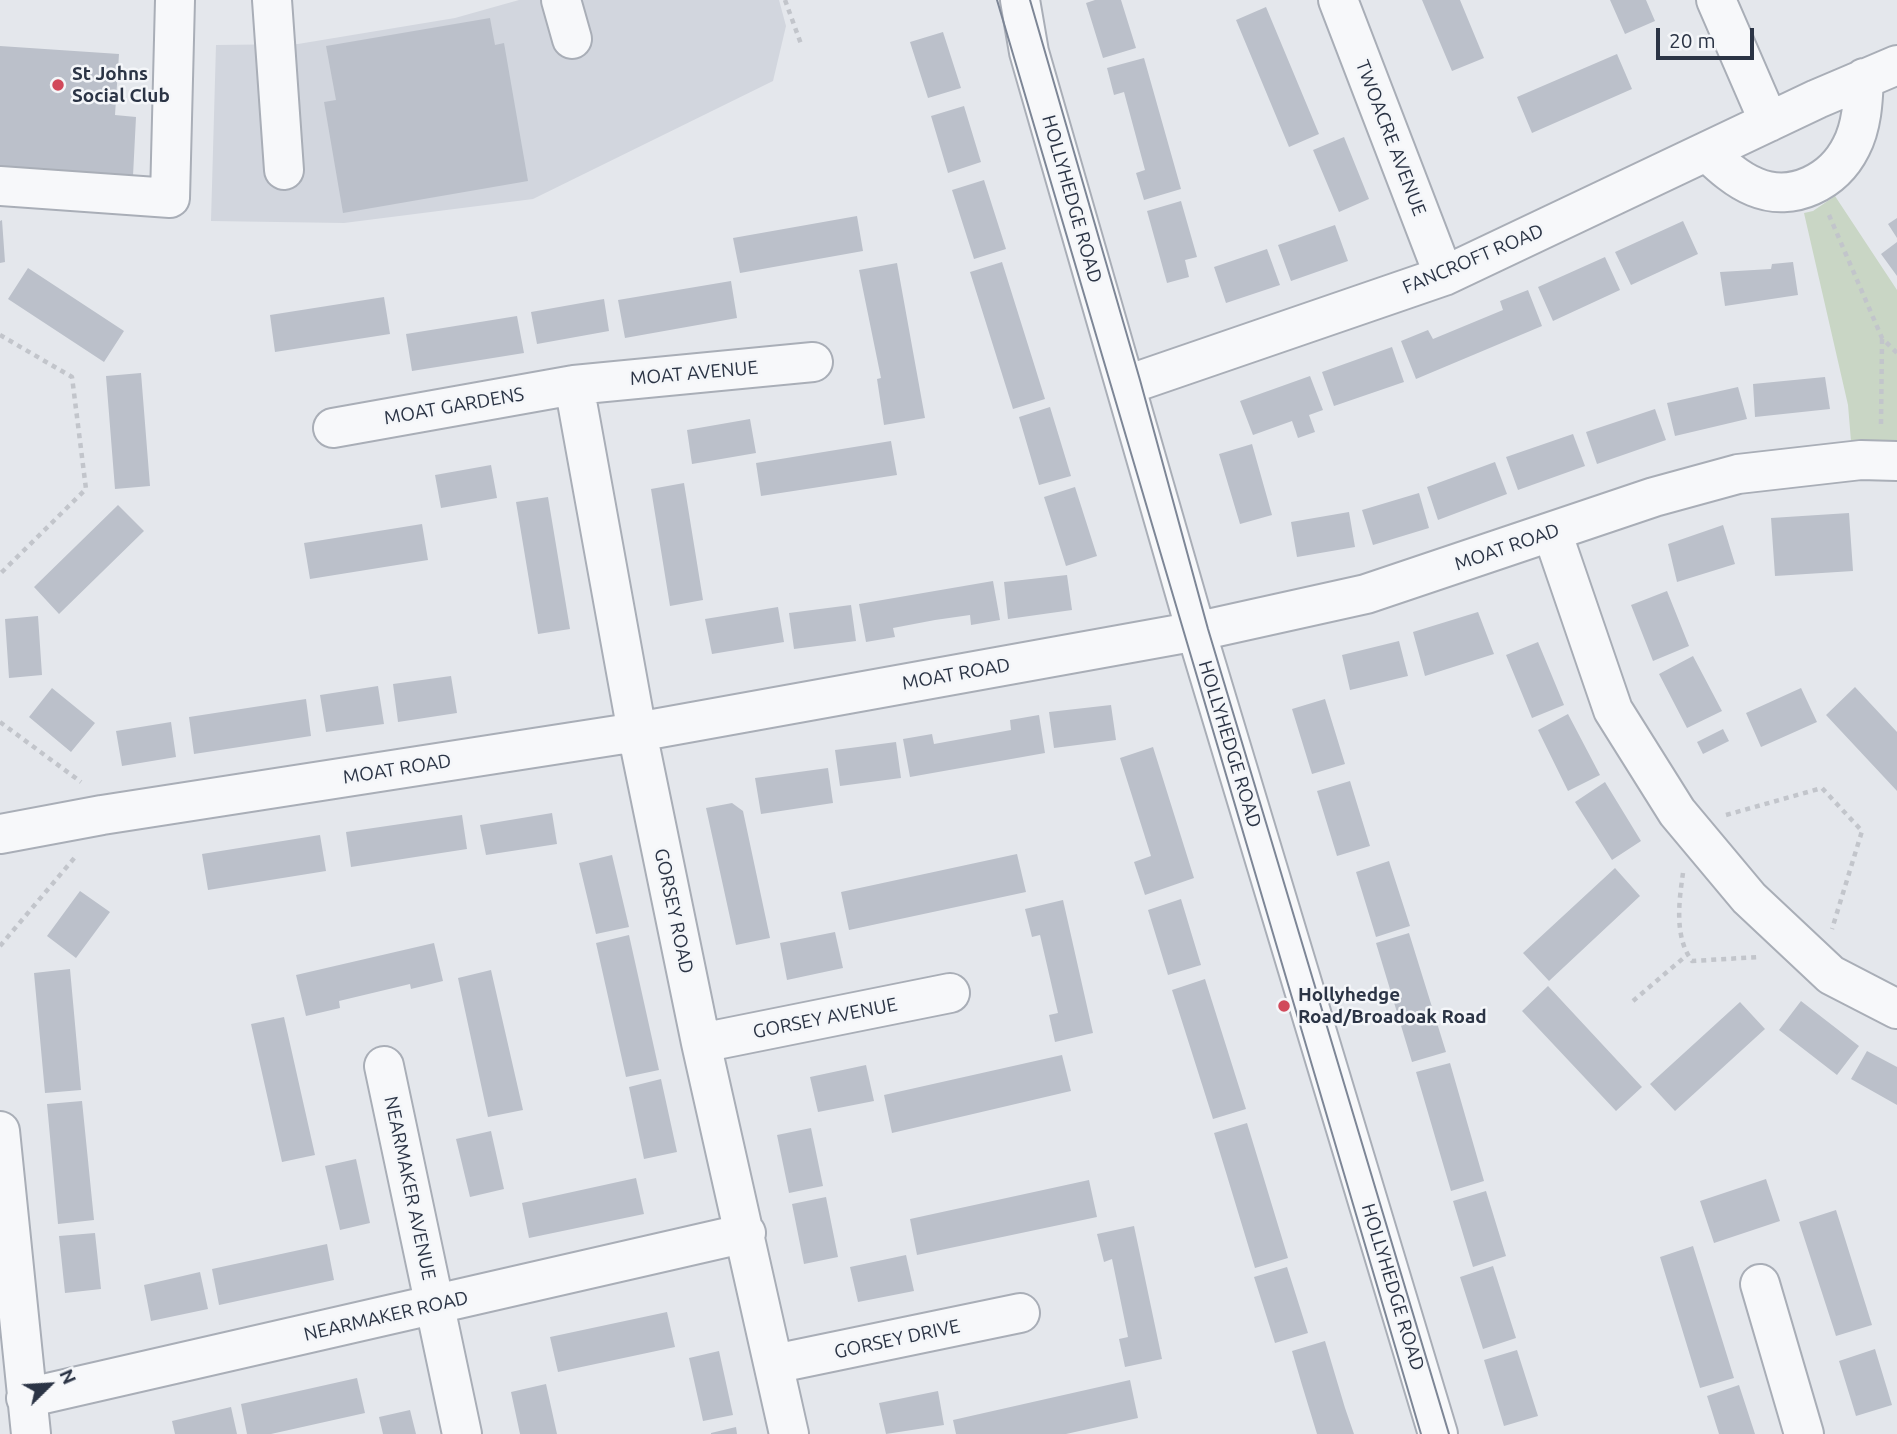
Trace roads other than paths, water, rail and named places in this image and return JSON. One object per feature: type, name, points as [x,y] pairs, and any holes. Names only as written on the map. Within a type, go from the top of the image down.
[{"type":"street","points":[[0,186],[170,198],[175,0]]},
{"type":"street","points":[[272,0],[284,170]]},
{"type":"street","points":[[561,0],[572,39]]},
{"type":"street","name":"HOLLYHEDGE ROAD","points":[[1002,0],[1030,52]]},
{"type":"street","name":"HOLLYHEDGE ROAD","points":[[1020,0],[1030,52],[1196,631],[1438,1434]]},
{"type":"street","name":"TWOACRE AVENUE","points":[[1338,0],[1444,276]]},
{"type":"street","points":[[1716,0],[1769,122]]},
{"type":"street","points":[[1707,152],[1728,171],[1756,188],[1786,192],[1815,186],[1837,169],[1852,146],[1881,72]]},
{"type":"street","name":"FANCROFT ROAD","points":[[1126,385],[1444,276],[1881,72]]},
{"type":"street","name":"MOAT AVENUE","points":[[575,384],[813,362]]},
{"type":"street","name":"MOAT GARDENS","points":[[332,428],[575,384]]},
{"type":"street","name":"GORSEY ROAD","points":[[575,384],[637,732],[701,1043],[746,1233],[789,1434]]},
{"type":"street","name":"MOAT ROAD","points":[[0,834],[86,818],[637,732],[1196,631],[1366,594],[1654,497],[1738,474],[1803,464],[1889,461]]},
{"type":"street","points":[[1552,532],[1613,710],[1691,829],[1749,898],[1831,975],[1897,1009]]},
{"type":"street","name":"GORSEY AVENUE","points":[[701,1043],[950,993]]},
{"type":"street","name":"NEARMAKER AVENUE","points":[[384,1066],[462,1434]]},
{"type":"street","points":[[0,1131],[29,1416]]},
{"type":"street","name":"NEARMAKER ROAD","points":[[29,1416],[435,1305],[746,1233]]},
{"type":"street","points":[[1760,1284],[1804,1434]]},
{"type":"street","name":"GORSEY DRIVE","points":[[774,1364],[1020,1313]]},
{"type":"tram line","points":[[997,0],[1421,1434]]},
{"type":"tram line","points":[[1030,0],[1140,380],[1208,629],[1449,1434]]},
{"type":"place","name":"St Johns Social Club","points":[[58,85]]},
{"type":"place","name":"Hollyhedge Road/Broadoak Road","points":[[1284,1006]]}]
